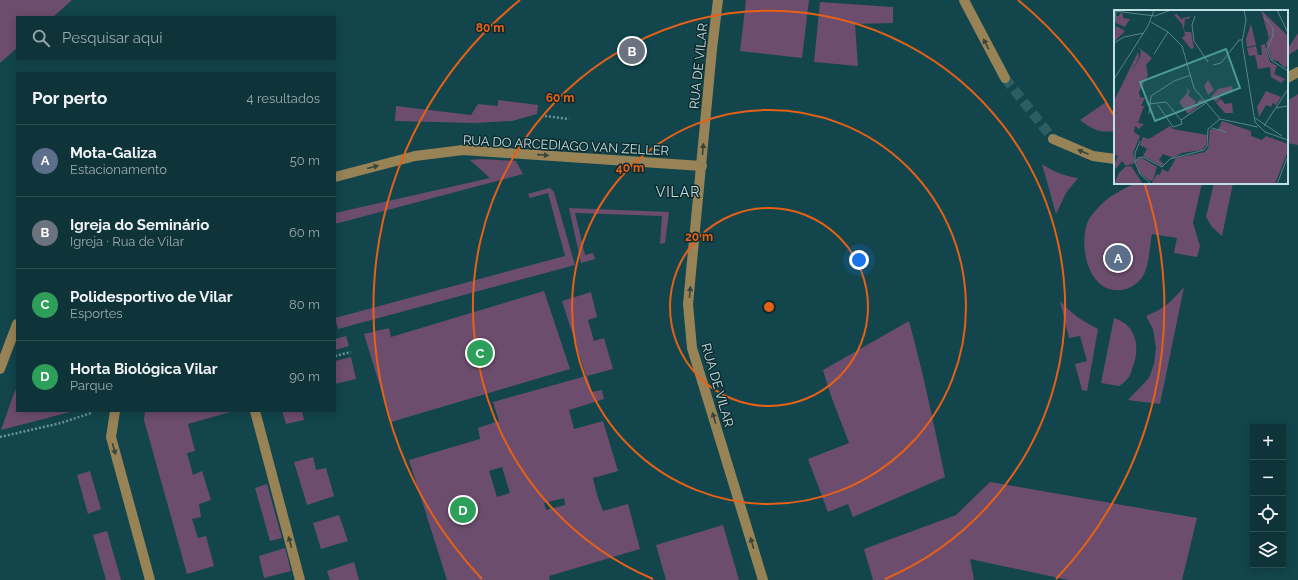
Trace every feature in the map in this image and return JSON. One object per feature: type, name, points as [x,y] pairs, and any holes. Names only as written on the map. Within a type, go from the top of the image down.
[{"type":"street","name":"RUA DE VILAR","points":[[718,0],[688,304],[692,348],[763,580]]},
{"type":"street","points":[[964,0],[1005,78]]},
{"type":"street","points":[[1288,77],[1298,72]]},
{"type":"street","points":[[1053,139],[1093,156],[1114,158]]},
{"type":"street","name":"RUA DO ARCEDIAGO VAN ZELLER","points":[[336,177],[415,156],[463,150],[702,166]]},
{"type":"street","points":[[0,369],[14,340],[16,329]]},
{"type":"street","points":[[115,412],[111,437],[150,580]]},
{"type":"street","points":[[255,412],[300,580]]},
{"type":"path","points":[[545,116],[569,119]]},
{"type":"path","points":[[336,356],[351,352]]},
{"type":"path","points":[[0,437],[61,423],[91,414],[111,437]]},
{"type":"shaded area","points":[[0,0],[72,0],[54,16],[16,16],[16,49],[0,63]]},
{"type":"shaded area","points":[[746,0],[809,0],[802,58],[740,51]]},
{"type":"shaded area","points":[[820,2],[893,7],[893,23],[855,24],[858,66],[814,62]]},
{"type":"shaded area","points":[[1298,33],[1298,49],[1288,55],[1288,48]]},
{"type":"shaded area","points":[[1298,94],[1298,145],[1288,143],[1288,100]]},
{"type":"shaded area","points":[[498,100],[538,105],[537,114],[512,121],[475,123],[395,121],[396,106],[471,115],[478,104],[498,106]]},
{"type":"shaded area","points":[[1106,102],[1114,113],[1114,131],[1105,132],[1096,130],[1080,120]]},
{"type":"shaded area","points":[[482,159],[516,161],[523,174],[336,224],[336,213],[490,178],[470,160]]},
{"type":"shaded area","points":[[1042,164],[1059,173],[1078,178],[1066,193],[1056,214]]},
{"type":"shaded area","points":[[1133,184],[1202,184],[1193,223],[1200,246],[1197,257],[1174,253],[1177,238],[1152,234],[1148,261],[1143,276],[1138,282],[1126,289],[1114,290],[1103,286],[1095,279],[1089,268],[1084,244],[1085,232],[1088,221],[1093,213],[1114,194]]},
{"type":"shaded area","points":[[1214,184],[1233,184],[1222,236],[1212,227],[1206,217]]},
{"type":"shaded area","points":[[550,188],[554,192],[575,265],[338,329],[336,318],[565,256],[548,193],[530,198],[528,194]]},
{"type":"shaded area","points":[[569,208],[669,212],[665,243],[660,244],[662,216],[575,213],[585,255],[593,253],[595,259],[581,263]]},
{"type":"shaded area","points":[[1184,287],[1160,404],[1128,400],[1149,378],[1154,364],[1156,348],[1153,329],[1146,316],[1167,304]]},
{"type":"shaded area","points":[[544,291],[570,369],[391,422],[364,334],[389,328],[391,337]]},
{"type":"shaded area","points":[[591,292],[597,317],[588,320],[594,341],[604,338],[613,369],[587,376],[592,392],[602,390],[604,399],[569,410],[574,429],[603,421],[618,471],[593,478],[597,495],[603,511],[628,504],[640,549],[549,576],[550,580],[447,580],[409,460],[480,439],[478,428],[499,421],[493,402],[586,376],[562,301]],"holes":[[[502,467],[510,493],[497,497],[489,471]],[[564,498],[565,505],[546,510],[544,503]]]},
{"type":"shaded area","points":[[1060,301],[1078,317],[1098,329],[1087,391],[1082,390],[1075,364],[1087,361],[1080,336],[1069,338]]},
{"type":"shaded area","points":[[1114,318],[1122,321],[1128,326],[1135,339],[1136,346],[1135,361],[1130,375],[1119,386],[1101,383]]},
{"type":"shaded area","points":[[909,321],[924,379],[945,477],[853,517],[848,504],[828,512],[808,459],[849,443],[823,370]]},
{"type":"shaded area","points":[[346,336],[349,346],[336,350],[336,339]]},
{"type":"shaded area","points":[[351,357],[356,379],[336,384],[336,361]]},
{"type":"shaded area","points":[[16,390],[16,412],[70,412],[1,430]]},
{"type":"shaded area","points":[[145,412],[230,412],[188,424],[195,451],[187,453],[193,475],[202,471],[211,500],[199,504],[201,517],[192,519],[198,538],[206,536],[214,566],[187,574],[144,420]]},
{"type":"shaded area","points":[[282,412],[302,412],[304,420],[286,424]]},
{"type":"shaded area","points":[[313,457],[316,470],[326,468],[334,496],[307,505],[294,462]]},
{"type":"shaded area","points":[[90,471],[101,509],[88,514],[77,475]]},
{"type":"shaded area","points":[[990,482],[1197,518],[1182,580],[1068,580],[970,559],[974,580],[873,580],[864,549],[956,515]]},
{"type":"shaded area","points":[[267,484],[282,538],[270,541],[255,488]]},
{"type":"shaded area","points":[[339,515],[348,541],[321,549],[313,523]]},
{"type":"shaded area","points":[[723,525],[739,580],[666,580],[656,545]]},
{"type":"shaded area","points":[[107,531],[121,580],[106,580],[93,535]]},
{"type":"shaded area","points":[[285,548],[291,571],[264,578],[259,556]]},
{"type":"shaded area","points":[[354,562],[359,580],[330,580],[327,571]]},
{"type":"tunnel","points":[[1005,78],[1053,139]]},
{"type":"place","name":"Igreja do Seminário","points":[[632,51]]},
{"type":"place","name":"Mota-Galiza","points":[[1118,258]]},
{"type":"place","name":"Polidesportivo de Vilar","points":[[480,353]]},
{"type":"place","name":"Horta Biológica Vilar","points":[[463,510]]},
{"type":"district","name":"VILAR","points":[[678,192]]}]
